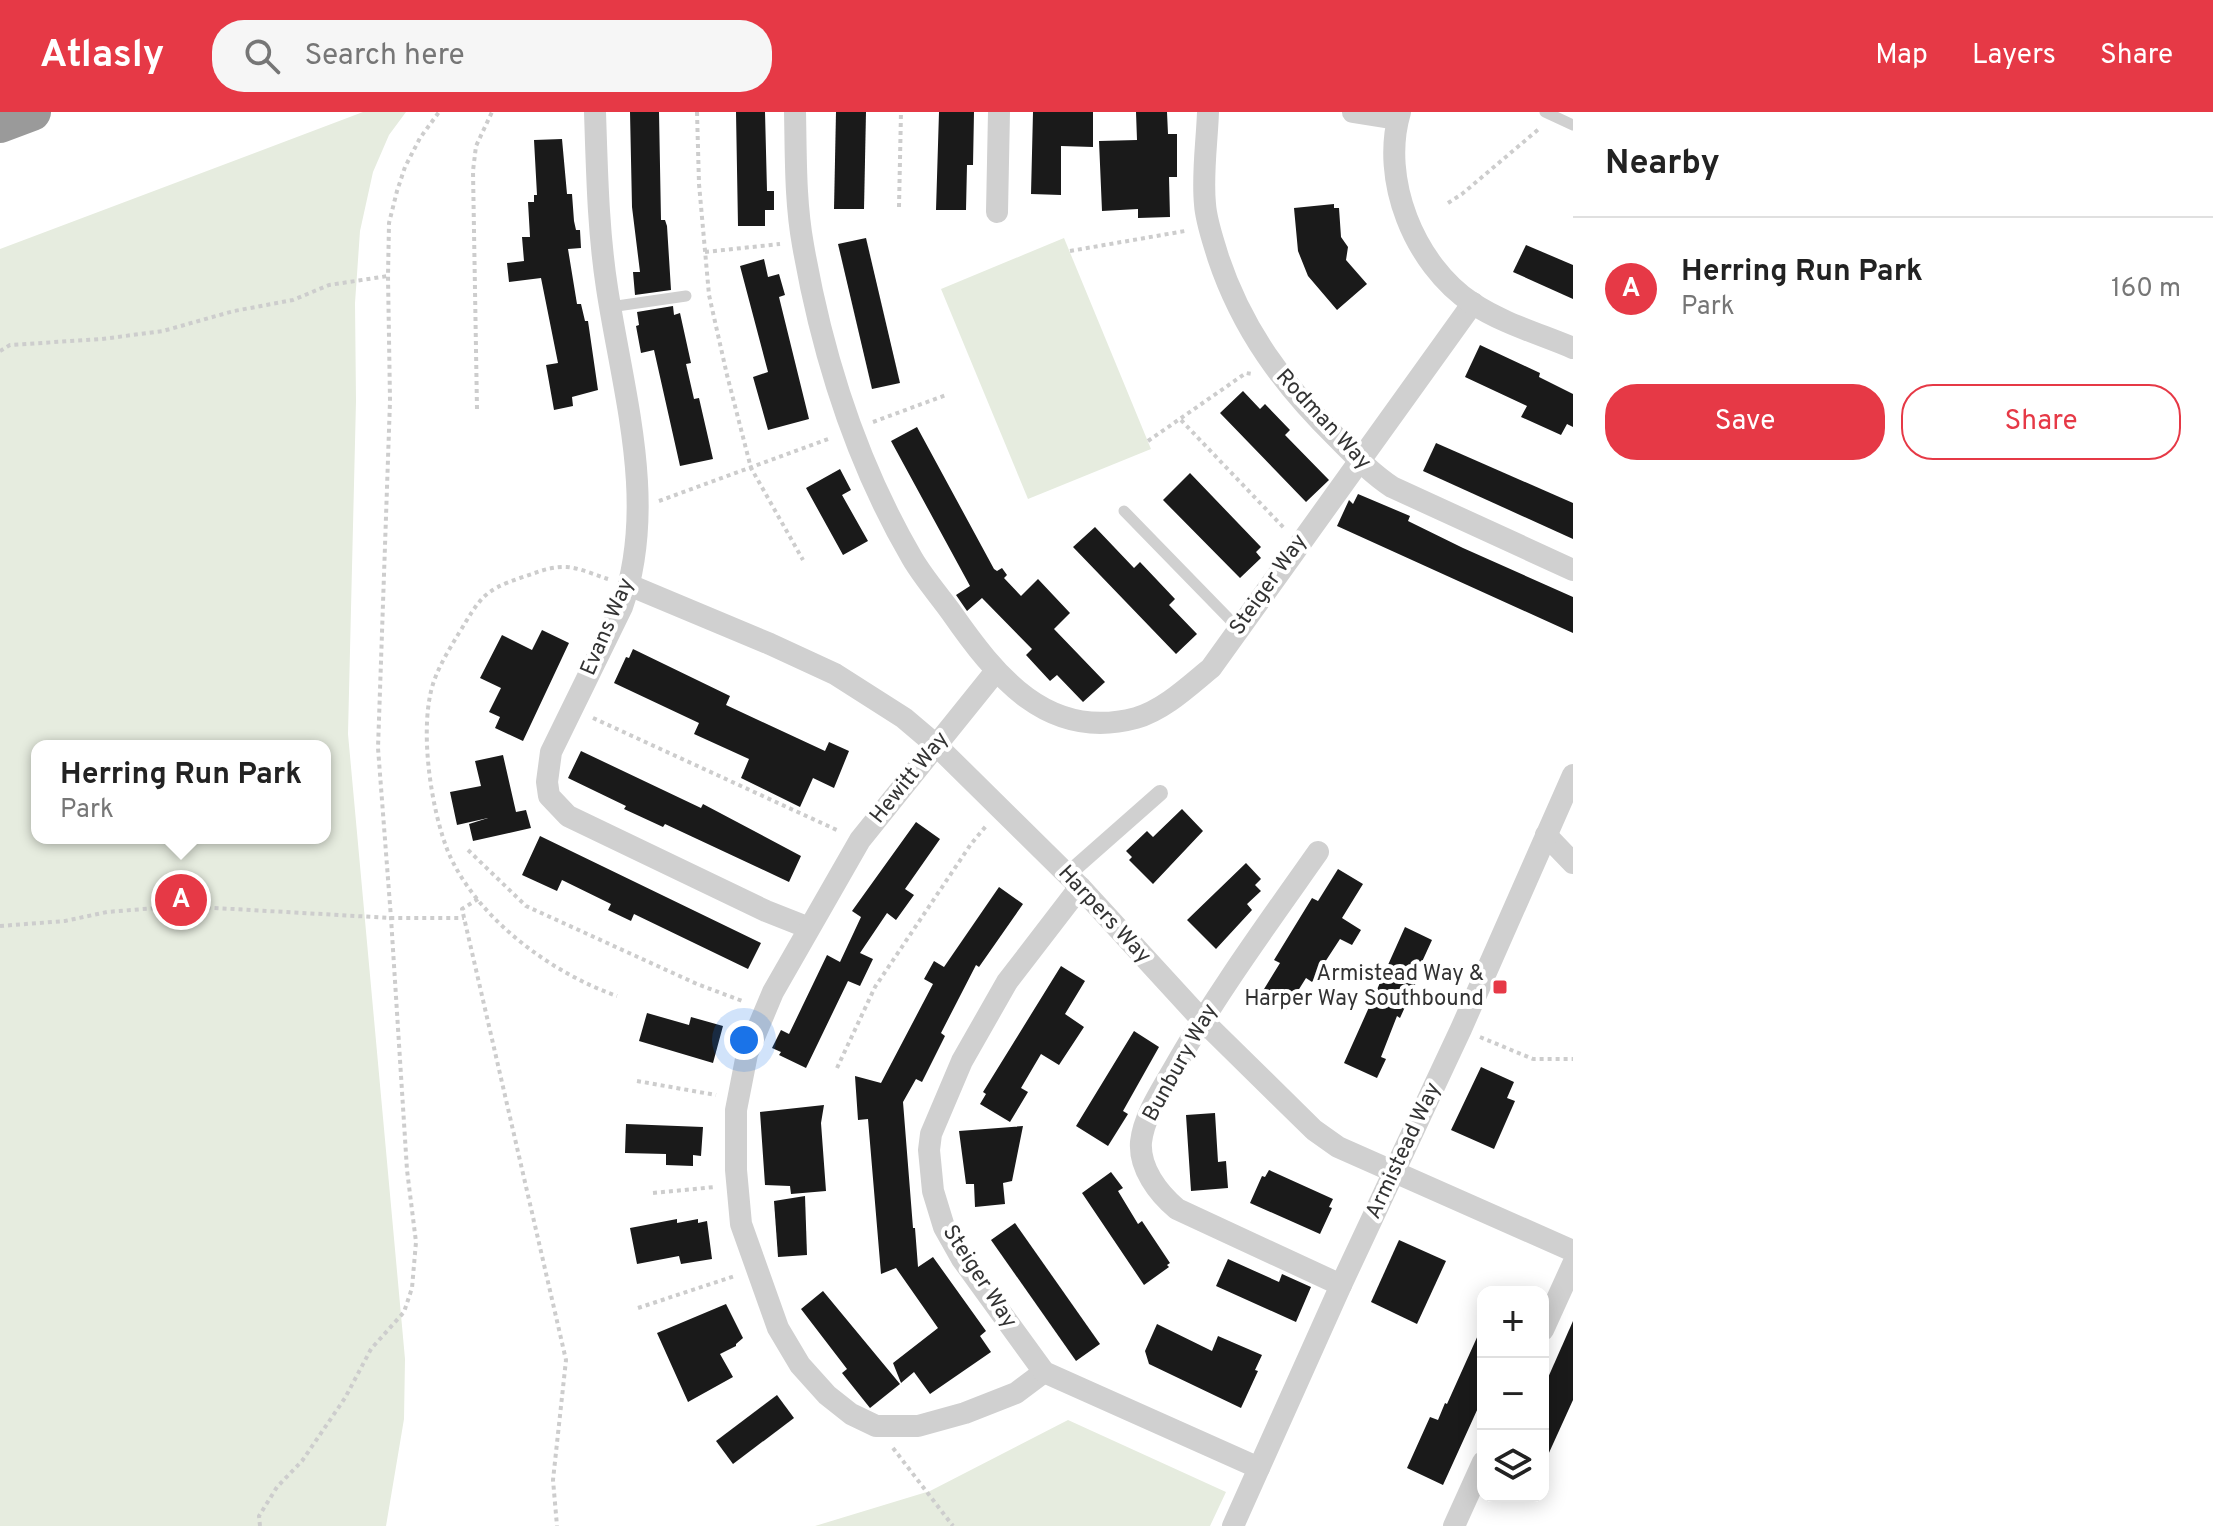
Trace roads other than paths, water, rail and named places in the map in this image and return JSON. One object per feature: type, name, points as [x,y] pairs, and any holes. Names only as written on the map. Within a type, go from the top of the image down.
[{"type":"highway","points":[[0,124],[32,112]]},
{"type":"street","name":"Evans Way","points":[[595,112],[598,207],[610,307],[637,465],[638,509],[629,585],[622,607],[551,752],[547,782],[549,796],[568,816],[766,911],[809,928]]},
{"type":"street","points":[[795,112],[797,203],[802,241],[829,360],[852,430],[880,496],[913,560],[996,671]]},
{"type":"street","points":[[997,212],[999,112]]},
{"type":"street","name":"Rodman Way","points":[[1208,112],[1205,204],[1210,225],[1229,289],[1249,331],[1273,368],[1303,405],[1374,475],[1392,487],[1573,570]]},
{"type":"street","points":[[1353,112],[1398,116],[1395,158],[1404,210],[1414,236],[1428,258],[1457,291],[1473,303],[1573,348]]},
{"type":"street","name":"Steiger Way","points":[[996,671],[1023,697],[1061,715],[1083,721],[1112,722],[1137,717],[1157,708],[1211,668],[1473,303]]},
{"type":"street","name":"Harpers Way","points":[[629,585],[835,674],[904,718],[937,746],[1074,881],[1201,1019],[1314,1130],[1358,1158],[1573,1251]]},
{"type":"street","name":"Hewitt Way","points":[[996,671],[860,840],[766,1009],[747,1054],[738,1099],[738,1185],[741,1224],[778,1328],[800,1365],[827,1395],[851,1414],[876,1426],[918,1426],[965,1413],[1016,1393],[1044,1372]]},
{"type":"street","name":"Armistead Way","points":[[1233,1526],[1461,1029],[1573,775]]},
{"type":"street","name":"Steiger Way","points":[[1160,793],[1074,881],[985,1018],[946,1095],[931,1134],[929,1150],[933,1191],[944,1227],[962,1259],[1044,1372],[1259,1468]]},
{"type":"street","points":[[1546,835],[1573,863]]},
{"type":"street","name":"Bunbury Way","points":[[1318,852],[1201,1019],[1148,1117],[1141,1144],[1149,1176],[1161,1196],[1177,1209],[1341,1285]]},
{"type":"street","points":[[1549,1317],[1573,1264]]},
{"type":"street","points":[[1454,1526],[1477,1475]]},
{"type":"lane","points":[[1549,114],[1573,125]]},
{"type":"lane","points":[[610,307],[686,296]]},
{"type":"lane","points":[[1124,511],[1238,628]]},
{"type":"place","name":"Herring Run Park","points":[[181,900]]},
{"type":"place","name":"Armistead Way & Harper Way Southbound","points":[[1500,987]]}]
